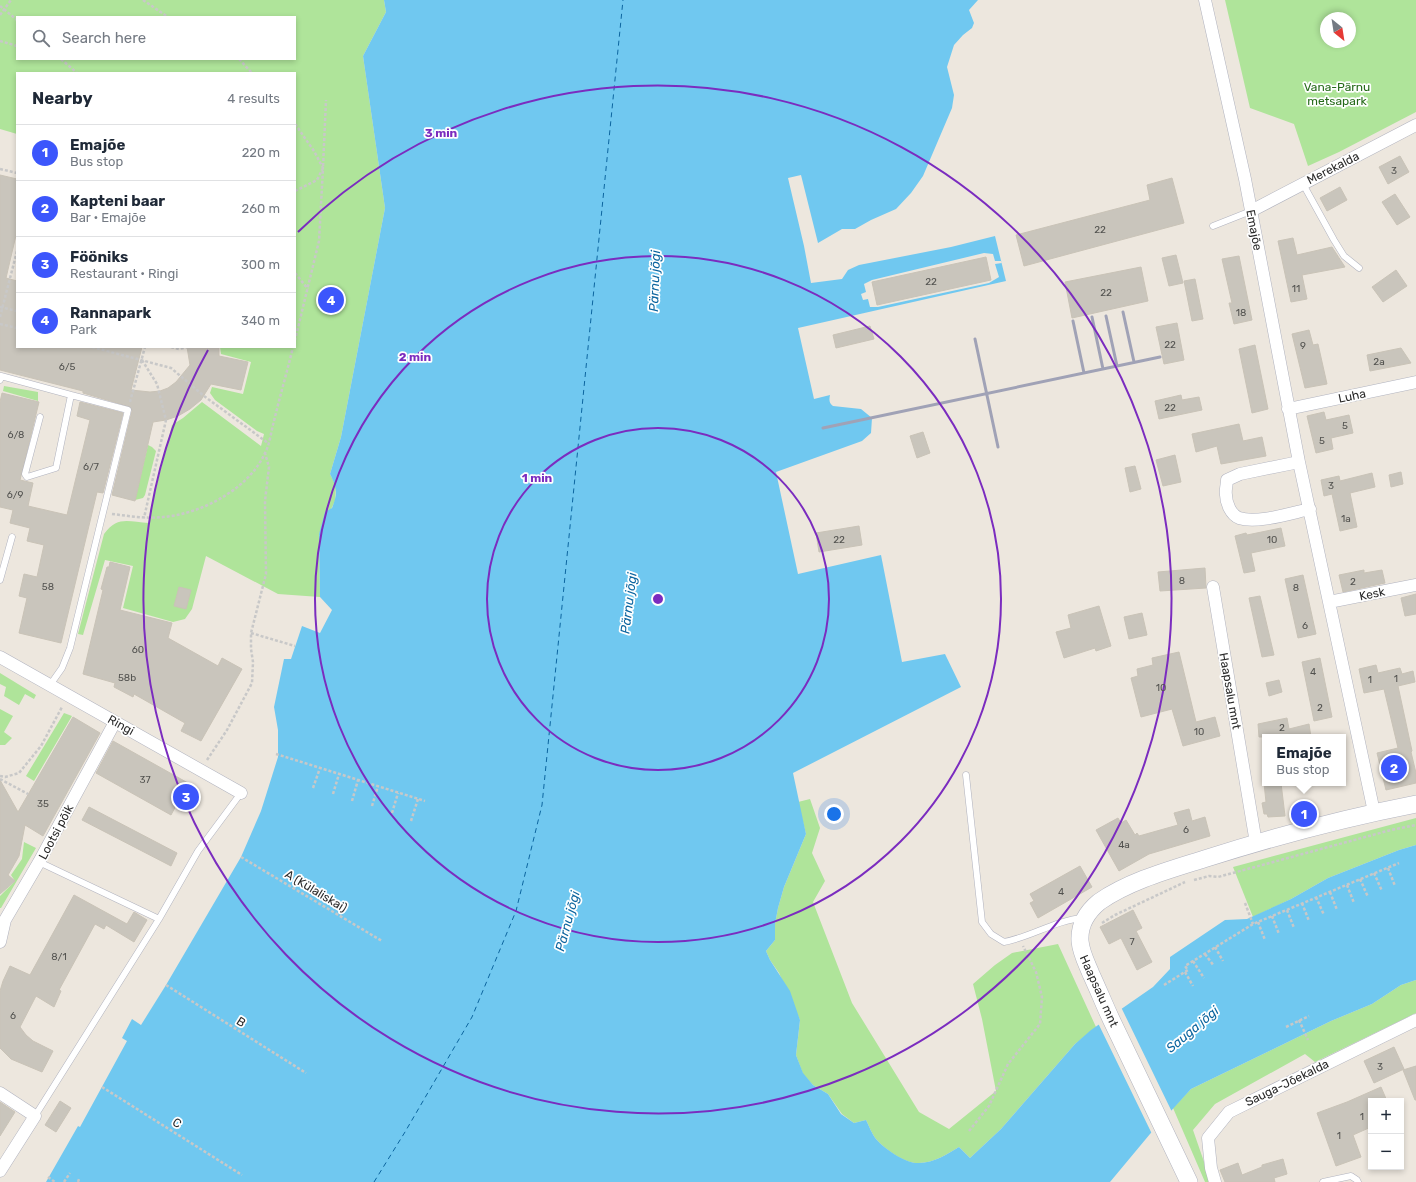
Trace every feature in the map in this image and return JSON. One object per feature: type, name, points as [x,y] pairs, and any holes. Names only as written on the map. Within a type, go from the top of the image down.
[{"type":"main road","name":"Haapsalu mnt","points":[[1189,1182],[1103,1001],[1082,951],[1080,940],[1082,924],[1092,921],[1091,910],[1112,894],[1170,870],[1256,843],[1374,812],[1416,804]]},
{"type":"street","name":"Emajõe","points":[[1205,0],[1243,172],[1288,409],[1374,812]]},
{"type":"street","name":"Merekalda","points":[[1251,211],[1416,125]]},
{"type":"street","name":"Luha","points":[[1288,409],[1416,382]]},
{"type":"street","points":[[1299,462],[1240,474],[1227,480],[1227,503],[1238,518],[1255,520],[1310,509]]},
{"type":"street","name":"Kesk","points":[[1329,602],[1416,585]]},
{"type":"street","name":"Haapsalu mnt","points":[[1213,587],[1256,843]]},
{"type":"street","name":"Ringi","points":[[0,657],[241,793]]},
{"type":"street","name":"Lootsi põik","points":[[0,942],[5,920],[39,862],[115,722]]},
{"type":"street","name":"Sauga-Jõekalda","points":[[1216,1182],[1211,1168],[1208,1138],[1229,1112],[1416,1020]]},
{"type":"street","points":[[0,1093],[35,1116],[0,1171]]},
{"type":"lane","points":[[1303,184],[1344,256],[1359,268]]},
{"type":"lane","points":[[1213,226],[1251,211]]},
{"type":"lane","points":[[0,380],[1,376],[128,410],[70,648],[62,668],[50,685]]},
{"type":"lane","points":[[40,417],[25,474],[27,476],[56,468],[71,395]]},
{"type":"lane","points":[[0,580],[12,537]]},
{"type":"lane","points":[[966,775],[982,922],[991,934],[1004,942],[1019,939],[1071,919],[1092,921]]},
{"type":"lane","points":[[35,1116],[159,918],[198,851],[241,793]]},
{"type":"lane","points":[[39,862],[159,918]]},
{"type":"lane","points":[[1323,1182],[1351,1176],[1358,1182]]},
{"type":"path","points":[[0,15],[11,0]]},
{"type":"path","points":[[142,0],[166,16]]},
{"type":"path","points":[[0,6],[16,19]]},
{"type":"path","points":[[0,41],[16,46]]},
{"type":"path","points":[[62,60],[76,72]]},
{"type":"path","points":[[240,60],[251,72]]},
{"type":"path","points":[[297,328],[319,241],[326,100]]},
{"type":"path","points":[[296,125],[314,151],[323,168]]},
{"type":"path","points":[[296,190],[316,180],[323,168]]},
{"type":"path","points":[[0,169],[16,173]]},
{"type":"path","points":[[0,317],[1,307],[15,265]]},
{"type":"path","points":[[296,274],[308,289]]},
{"type":"path","points":[[1,307],[16,311]]},
{"type":"path","points":[[0,324],[16,328]]},
{"type":"path","points":[[96,348],[142,359],[171,368],[204,396],[268,444]]},
{"type":"path","points":[[128,410],[145,348]]},
{"type":"path","points":[[103,512],[144,518],[183,514],[206,506],[232,491],[249,478],[265,453],[293,348]]},
{"type":"path","points":[[142,359],[157,384],[166,420],[144,518]]},
{"type":"path","points":[[200,770],[227,730],[252,683],[254,662],[251,649],[251,633],[266,574],[265,501],[269,467],[265,453]]},
{"type":"path","points":[[251,633],[295,646]]},
{"type":"path","points":[[0,778],[19,773],[42,746],[62,707]]},
{"type":"path","points":[[276,754],[425,801]]},
{"type":"path","points":[[313,788],[320,768]]},
{"type":"path","points":[[333,794],[339,774]]},
{"type":"path","points":[[0,778],[28,794]]},
{"type":"path","points":[[352,801],[358,780]]},
{"type":"path","points":[[372,806],[378,786]]},
{"type":"path","points":[[392,813],[398,793]]},
{"type":"path","points":[[411,821],[418,799]]},
{"type":"path","points":[[1092,921],[1115,915],[1188,881],[1209,876],[1218,878],[1391,830],[1416,825]]},
{"type":"path","name":"A (Külaliskai)","points":[[241,857],[382,941]]},
{"type":"path","points":[[1164,985],[1188,970],[1185,966],[1253,924],[1399,863]]},
{"type":"path","points":[[1388,867],[1395,886]]},
{"type":"path","points":[[1374,873],[1382,892]]},
{"type":"path","points":[[1360,879],[1368,897]]},
{"type":"path","points":[[1347,885],[1354,903]]},
{"type":"path","points":[[1330,892],[1337,910]]},
{"type":"path","points":[[1316,897],[1324,915]]},
{"type":"path","points":[[1245,903],[1253,924]]},
{"type":"path","points":[[1302,903],[1309,921]]},
{"type":"path","points":[[1287,910],[1294,928]]},
{"type":"path","points":[[1272,916],[1280,934]]},
{"type":"path","points":[[1258,922],[1265,940]]},
{"type":"path","points":[[970,1131],[989,1106],[1008,1064],[1040,1024],[1042,997],[1041,990],[1036,972],[1019,939]]},
{"type":"path","points":[[1215,947],[1223,961]]},
{"type":"path","points":[[1205,954],[1214,966]]},
{"type":"path","points":[[1194,961],[1204,978]]},
{"type":"path","points":[[1185,972],[1193,986]]},
{"type":"path","name":"B","points":[[166,985],[306,1073]]},
{"type":"path","points":[[1286,1027],[1309,1016]]},
{"type":"path","points":[[1299,1020],[1308,1040]]},
{"type":"path","name":"C","points":[[102,1087],[242,1175]]},
{"type":"path","points":[[64,1182],[70,1173]]},
{"type":"path","points":[[48,1177],[56,1182]]},
{"type":"green space","points":[[0,0],[384,0],[386,12],[363,56],[385,208],[341,437],[330,474],[336,486],[335,501],[319,534],[320,597],[278,594],[206,556],[192,609],[185,619],[173,622],[123,608],[133,566],[105,560],[83,635],[78,634],[104,534],[114,524],[119,522],[130,521],[149,523],[150,512],[172,425],[202,402],[261,446],[264,434],[257,431],[215,400],[210,393],[212,387],[243,394],[251,362],[221,354],[220,348],[296,348],[296,72],[16,72],[16,134],[0,129]]},
{"type":"green space","name":"Vana-Pärnu metsapark","points":[[1225,0],[1416,0],[1416,112],[1339,152],[1308,166],[1294,124],[1250,108]]},
{"type":"green space","points":[[4,386],[38,392],[38,401],[3,391]]},
{"type":"green space","points":[[148,445],[156,451],[145,495],[143,498],[135,500]]},
{"type":"green space","points":[[0,673],[36,695],[34,699],[25,694],[19,705],[4,696],[6,687],[0,684]]},
{"type":"green space","points":[[0,709],[13,716],[4,732],[12,738],[5,745],[0,745]]},
{"type":"green space","points":[[64,713],[72,716],[34,781],[26,776]]},
{"type":"green space","points":[[810,799],[820,828],[812,853],[825,881],[813,902],[852,1003],[919,1112],[949,1129],[996,1091],[982,1019],[973,984],[1012,953],[1058,944],[1096,1027],[1075,1044],[1001,1129],[970,1158],[959,1147],[940,1158],[925,1163],[914,1163],[902,1158],[890,1151],[876,1139],[866,1120],[854,1123],[842,1114],[828,1094],[813,1085],[803,1074],[796,1055],[800,1020],[779,973],[766,951],[775,940],[775,924],[784,887],[806,834],[798,802]]},
{"type":"green space","points":[[1416,818],[1416,845],[1399,850],[1328,878],[1291,899],[1253,917],[1233,867]]},
{"type":"green space","points":[[24,842],[36,848],[0,908],[0,896],[15,881],[11,875],[22,859]]},
{"type":"green space","points":[[1416,980],[1416,1013],[1315,1062],[1305,1054],[1215,1104],[1193,1130],[1211,1182],[1205,1182],[1173,1108],[1191,1089],[1331,1021],[1372,1004],[1401,985]]},
{"type":"water","points":[[384,0],[978,0],[969,10],[974,23],[972,28],[954,45],[947,67],[954,95],[952,108],[923,176],[911,193],[896,209],[855,229],[842,229],[818,243],[801,175],[788,178],[811,283],[842,279],[848,270],[859,265],[951,247],[995,236],[1006,281],[798,328],[814,399],[830,395],[829,398],[833,406],[861,409],[872,418],[871,433],[862,441],[776,472],[798,574],[881,555],[902,662],[945,654],[961,687],[793,773],[806,834],[784,887],[775,924],[775,940],[766,951],[770,960],[790,991],[800,1020],[796,1055],[803,1073],[813,1085],[828,1094],[841,1114],[854,1123],[866,1120],[873,1135],[880,1143],[896,1155],[908,1161],[914,1163],[925,1163],[940,1158],[959,1147],[970,1158],[1001,1129],[1075,1044],[1091,1030],[1153,987],[1170,969],[1170,957],[1225,920],[1247,919],[1291,899],[1328,878],[1399,850],[1416,845],[1416,980],[1401,985],[1372,1004],[1331,1021],[1191,1089],[1150,1134],[1110,1182],[46,1182],[78,1126],[80,1127],[127,1041],[122,1038],[132,1019],[141,1025],[241,857],[261,811],[278,757],[278,730],[274,707],[284,659],[291,659],[302,626],[320,633],[332,610],[320,597],[319,534],[325,512],[332,508],[336,494],[334,483],[330,474],[341,437],[385,208],[363,56],[386,12]]},
{"type":"pier","points":[[984,253],[993,254],[995,261],[1001,261],[1002,263],[995,264],[999,277],[989,283],[878,307],[870,307],[868,299],[863,300],[861,294],[866,292],[864,284],[872,280]]},
{"type":"pier","points":[[1121,1007],[1172,1112],[1152,1134],[1098,1023]]},
{"type":"building","points":[[1400,156],[1409,172],[1388,184],[1379,167]]},
{"type":"building","points":[[0,175],[16,179],[16,235],[6,278],[16,281],[16,348],[142,348],[131,390],[150,392],[168,388],[176,382],[190,365],[187,348],[219,348],[219,356],[248,362],[241,390],[211,384],[201,400],[190,409],[178,416],[153,422],[135,501],[112,495],[132,411],[131,407],[83,393],[83,391],[0,370]]},
{"type":"building","points":[[1172,178],[1184,223],[1024,266],[1016,235],[1150,200],[1147,185]]},
{"type":"building","points":[[1340,187],[1347,200],[1327,211],[1320,198]]},
{"type":"building","points":[[1395,194],[1410,217],[1397,225],[1382,202]]},
{"type":"building","points":[[1293,238],[1297,255],[1332,247],[1345,267],[1302,275],[1307,299],[1291,302],[1278,241]]},
{"type":"building","points":[[1176,255],[1183,283],[1169,286],[1162,258]]},
{"type":"building","points":[[1239,256],[1252,320],[1234,324],[1229,303],[1232,303],[1222,259]]},
{"type":"building","points":[[986,257],[991,280],[877,305],[872,282]]},
{"type":"building","points":[[1141,267],[1148,301],[1072,318],[1065,282]]},
{"type":"building","points":[[1396,270],[1407,286],[1383,302],[1372,287]]},
{"type":"building","points":[[1195,279],[1203,319],[1192,321],[1184,281]]},
{"type":"building","points":[[1177,323],[1184,360],[1164,364],[1156,327]]},
{"type":"building","points":[[870,326],[874,339],[836,348],[833,335]]},
{"type":"building","points":[[1309,330],[1313,345],[1318,344],[1327,384],[1305,388],[1292,334]]},
{"type":"building","points":[[1255,345],[1268,409],[1252,413],[1239,349]]},
{"type":"building","points":[[1401,348],[1411,363],[1370,371],[1367,355]]},
{"type":"building","points":[[2,393],[39,402],[20,480],[33,483],[28,506],[67,515],[90,420],[77,416],[80,402],[123,413],[103,493],[97,492],[61,643],[19,633],[27,598],[19,596],[24,574],[37,577],[44,545],[27,541],[30,528],[10,523],[13,510],[0,507],[0,402]]},
{"type":"building","points":[[1181,395],[1182,400],[1199,397],[1202,410],[1159,419],[1155,401]]},
{"type":"building","points":[[1324,412],[1326,420],[1349,415],[1353,433],[1331,438],[1333,449],[1316,453],[1307,416]]},
{"type":"building","points":[[1239,424],[1243,441],[1262,437],[1266,456],[1221,464],[1217,446],[1196,452],[1192,434]]},
{"type":"building","points":[[923,432],[930,453],[917,458],[910,436]]},
{"type":"building","points":[[1175,455],[1181,482],[1163,486],[1156,460]]},
{"type":"building","points":[[1135,466],[1141,489],[1130,492],[1125,468]]},
{"type":"building","points":[[1401,472],[1403,484],[1391,487],[1389,475]]},
{"type":"building","points":[[1372,473],[1375,487],[1350,493],[1357,527],[1340,531],[1332,494],[1324,496],[1321,480],[1339,476],[1340,481]]},
{"type":"building","points":[[859,526],[862,545],[819,552],[816,533]]},
{"type":"building","points":[[1281,528],[1285,546],[1251,553],[1255,571],[1244,573],[1235,536]]},
{"type":"building","points":[[110,562],[130,567],[120,610],[172,623],[168,638],[218,666],[222,658],[242,669],[201,741],[181,731],[185,723],[134,694],[133,697],[114,687],[115,683],[83,674],[103,590],[101,589],[107,567],[109,567]]},
{"type":"building","points":[[1205,568],[1206,588],[1160,591],[1158,572]]},
{"type":"building","points":[[1364,570],[1364,573],[1382,570],[1385,583],[1343,592],[1339,575]]},
{"type":"building","points":[[1303,575],[1316,634],[1298,638],[1285,579]]},
{"type":"building","points":[[179,587],[191,590],[186,609],[174,606]]},
{"type":"building","points":[[1416,594],[1416,614],[1405,616],[1401,598]]},
{"type":"building","points":[[1260,596],[1274,655],[1262,657],[1249,598]]},
{"type":"building","points":[[1099,606],[1111,646],[1096,651],[1095,648],[1064,658],[1056,632],[1071,628],[1068,615]]},
{"type":"building","points":[[1142,613],[1147,635],[1129,639],[1124,617]]},
{"type":"building","points":[[1179,652],[1196,722],[1215,717],[1220,736],[1183,746],[1172,709],[1141,717],[1131,678],[1138,676],[1137,669],[1153,665],[1152,658]]},
{"type":"building","points":[[1320,658],[1332,717],[1314,721],[1302,662]]},
{"type":"building","points":[[1376,665],[1378,673],[1400,668],[1402,674],[1413,671],[1415,682],[1398,686],[1412,751],[1416,773],[1416,783],[1386,790],[1377,753],[1398,748],[1384,689],[1364,693],[1359,669]]},
{"type":"building","points":[[1279,680],[1282,692],[1269,696],[1266,683]]},
{"type":"building","points":[[73,717],[100,733],[43,836],[25,825],[19,856],[8,875],[15,881],[0,894],[0,780],[18,812]]},
{"type":"building","points":[[1287,718],[1289,729],[1309,724],[1311,734],[1262,734],[1262,737],[1259,737],[1258,724]]},
{"type":"building","points":[[113,741],[188,783],[171,815],[96,773]]},
{"type":"building","points":[[1264,786],[1281,786],[1285,816],[1268,817],[1267,814],[1264,814],[1262,803],[1266,802]]},
{"type":"building","points":[[89,807],[177,853],[171,866],[82,820]]},
{"type":"building","points":[[1189,809],[1192,821],[1205,817],[1210,836],[1149,854],[1119,871],[1096,830],[1118,818],[1121,823],[1126,820],[1135,835],[1137,833],[1139,836],[1178,825],[1174,813]]},
{"type":"building","points":[[1080,866],[1092,887],[1038,918],[1030,903],[1034,901],[1030,894]]},
{"type":"building","points":[[74,895],[127,924],[134,912],[147,920],[134,942],[106,925],[104,929],[95,924],[59,990],[61,991],[54,1007],[36,996],[20,1027],[33,1041],[53,1051],[42,1072],[11,1059],[0,1048],[0,991],[10,966],[30,975]]},
{"type":"building","points":[[1133,910],[1142,928],[1136,931],[1152,962],[1137,970],[1121,938],[1109,944],[1100,927]]},
{"type":"building","points":[[1394,1047],[1404,1069],[1374,1083],[1364,1061]]},
{"type":"building","points":[[1416,1066],[1416,1100],[1415,1100],[1403,1070]]},
{"type":"building","points":[[1381,1087],[1386,1098],[1368,1098],[1368,1128],[1353,1135],[1361,1157],[1336,1166],[1317,1113]]},
{"type":"building","points":[[60,1101],[71,1108],[56,1132],[45,1125]]},
{"type":"building","points":[[0,1102],[15,1112],[0,1136]]},
{"type":"building","points":[[1283,1159],[1287,1174],[1274,1178],[1275,1182],[1225,1182],[1220,1170],[1238,1163],[1242,1175],[1262,1167],[1262,1165]]},
{"type":"ferry route","points":[[374,1182],[472,1017],[516,911],[542,805],[623,0]]},
{"type":"railway","points":[[1123,312],[1134,362]]},
{"type":"railway","points":[[1106,316],[1117,366]]},
{"type":"railway","points":[[1092,317],[1103,369]]},
{"type":"railway","points":[[1073,321],[1084,373]]},
{"type":"railway","points":[[975,339],[998,447]]},
{"type":"railway","points":[[823,428],[1160,357]]},
{"type":"place","name":"Rannapark","points":[[331,300]]},
{"type":"place","name":"Kapteni baar","points":[[1394,768]]},
{"type":"place","name":"Fööniks","points":[[186,797]]},
{"type":"place","name":"Emajõe","points":[[1304,814]]},
{"type":"water label","name":"Pärnu jõgi","points":[[654,281]]},
{"type":"water label","name":"Pärnu jõgi","points":[[628,603]]},
{"type":"water label","name":"Pärnu jõgi","points":[[567,921]]},
{"type":"water label","name":"Sauga jõgi","points":[[1192,1029]]}]
